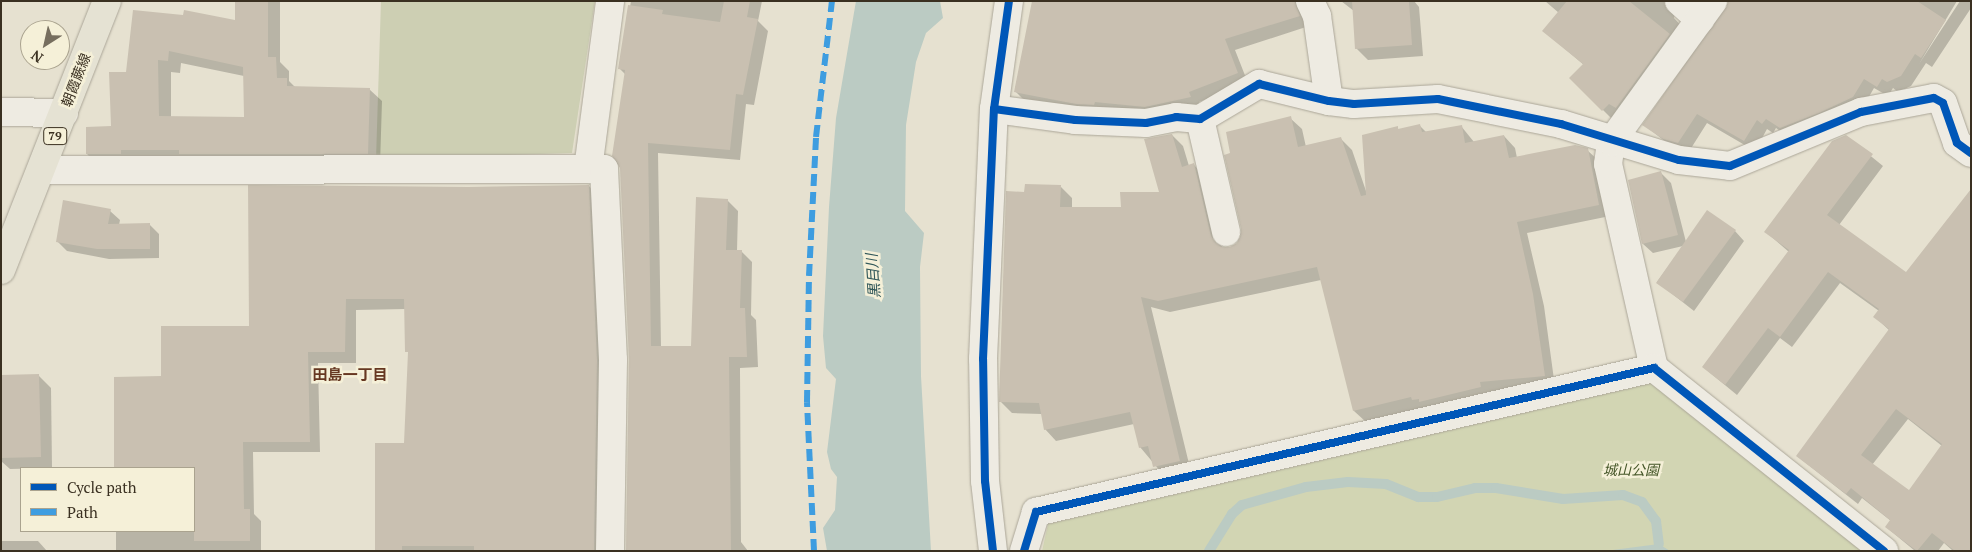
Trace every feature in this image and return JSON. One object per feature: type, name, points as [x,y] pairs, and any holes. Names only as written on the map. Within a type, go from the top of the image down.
[{"type":"main road","name":"朝霞蕨線","points":[[1,270],[107,1]]},
{"type":"street","points":[[588,169],[610,1]]},
{"type":"street","points":[[993,551],[985,481],[983,359],[994,109],[1009,1]]},
{"type":"street","points":[[1310,1],[1318,16],[1329,101]]},
{"type":"street","points":[[1679,1],[1707,10],[1611,142],[1608,164],[1654,368],[1884,551]]},
{"type":"street","points":[[994,109],[1076,120],[1146,123],[1176,117],[1200,119],[1259,84],[1329,101],[1354,104],[1438,100],[1561,124],[1611,142],[1678,160],[1730,166],[1861,112],[1934,98],[1943,103],[1957,143],[1971,153]]},
{"type":"street","points":[[1,112],[64,114]]},
{"type":"street","points":[[1200,119],[1226,232]]},
{"type":"street","points":[[42,170],[604,169],[613,360],[610,551]]},
{"type":"street","points":[[1024,551],[1036,512],[1654,368]]},
{"type":"green space","points":[[381,1],[595,1],[572,153],[376,159]]},
{"type":"green space","name":"城山公園","points":[[1656,382],[1868,551],[1042,551],[1048,524]]},
{"type":"water","name":"黒目川","points":[[856,1],[940,1],[943,18],[926,33],[916,62],[906,125],[905,211],[924,233],[920,267],[921,376],[931,551],[827,551],[823,528],[835,510],[837,477],[831,469],[827,452],[836,379],[826,368],[823,336],[829,207],[836,118]]},
{"type":"water","points":[[1659,544],[1670,551],[1605,551]]},
{"type":"building","points":[[235,1],[268,1],[268,57],[276,57],[277,78],[287,78],[287,86],[370,88],[368,154],[179,154],[179,150],[121,150],[121,154],[86,154],[86,127],[111,126],[109,72],[126,72],[133,10],[183,15],[184,10],[235,20]],"holes":[[[169,51],[243,67],[244,117],[159,116],[158,60],[168,61]]]},
{"type":"building","points":[[724,1],[750,1],[747,17],[758,19],[743,95],[736,94],[730,150],[648,143],[651,346],[691,346],[696,197],[728,199],[726,250],[742,250],[740,308],[745,308],[747,357],[729,357],[731,551],[626,551],[629,359],[620,168],[612,156],[625,70],[618,69],[628,5],[663,10],[662,14],[720,22]]},
{"type":"building","points":[[1032,1],[1295,1],[1300,16],[1225,39],[1238,73],[1189,92],[1191,97],[1145,107],[1095,102],[1094,105],[1076,104],[1014,92]]},
{"type":"building","points":[[1352,1],[1409,1],[1412,45],[1355,49]]},
{"type":"building","points":[[1567,1],[1629,1],[1670,34],[1616,108],[1609,104],[1602,111],[1569,78],[1583,64],[1542,31]]},
{"type":"building","points":[[1729,1],[1917,1],[1946,20],[1921,58],[1915,54],[1901,76],[1887,82],[1882,79],[1877,87],[1864,79],[1853,97],[1819,113],[1780,128],[1766,119],[1762,124],[1757,120],[1744,141],[1697,114],[1678,143],[1663,139],[1642,125]]},
{"type":"building","points":[[1291,116],[1298,147],[1341,137],[1361,196],[1366,195],[1362,135],[1398,126],[1398,129],[1420,124],[1422,132],[1462,125],[1465,143],[1504,135],[1509,158],[1575,145],[1588,148],[1599,205],[1517,222],[1533,294],[1545,376],[1480,382],[1481,387],[1419,402],[1419,399],[1412,400],[1411,397],[1353,411],[1317,267],[1158,301],[1141,297],[1180,461],[1153,467],[1148,446],[1139,448],[1130,412],[1044,430],[1039,403],[999,402],[1006,191],[1024,192],[1025,184],[1061,185],[1060,207],[1121,207],[1120,192],[1159,192],[1144,139],[1172,134],[1182,167],[1194,163],[1211,236],[1221,247],[1230,247],[1237,243],[1241,229],[1224,155],[1230,153],[1226,132]]},
{"type":"building","points":[[1846,135],[1873,154],[1827,215],[1906,272],[1971,189],[1971,551],[1955,551],[1932,533],[1917,551],[1885,527],[1890,520],[1851,488],[1846,494],[1796,456],[1889,329],[1873,317],[1879,309],[1828,272],[1780,337],[1768,328],[1725,385],[1702,367],[1789,250],[1764,232],[1832,141]],"holes":[[[1896,409],[1942,444],[1909,490],[1861,455]]]},
{"type":"building","points":[[1661,171],[1678,235],[1642,244],[1628,180]]},
{"type":"building","points":[[248,185],[468,187],[589,185],[597,360],[594,551],[474,551],[474,546],[402,546],[402,551],[375,551],[375,443],[404,443],[408,352],[405,352],[404,299],[346,299],[345,352],[308,352],[310,442],[243,442],[244,509],[250,509],[250,541],[194,541],[195,467],[114,467],[114,377],[161,376],[161,326],[249,326]]},
{"type":"building","points":[[63,200],[111,209],[108,224],[150,223],[150,249],[97,249],[56,242]]},
{"type":"building","points":[[1707,210],[1736,230],[1683,302],[1656,283]]},
{"type":"building","points":[[39,374],[41,457],[1,458],[1,375]]},
{"type":"waterway","points":[[1209,551],[1232,514],[1242,505],[1306,487],[1348,482],[1386,484],[1418,497],[1437,497],[1475,488],[1496,488],[1563,499],[1623,495],[1642,502],[1656,521],[1659,544]]},
{"type":"marked path","points":[[814,551],[807,402],[809,276],[816,137],[832,1]]},
{"type":"cycle path","points":[[993,551],[985,481],[983,359],[994,109],[1009,1]]},
{"type":"cycle path","points":[[994,109],[1075,120],[1146,123],[1176,117],[1200,119],[1259,84],[1329,101],[1354,104],[1438,99],[1561,124],[1679,160],[1730,166],[1861,112],[1934,98],[1943,103],[1957,143],[1971,153]]},
{"type":"cycle path","points":[[1024,551],[1036,512],[1654,368],[1884,551]]},
{"type":"district","name":"田島一丁目","points":[[350,375]]}]
